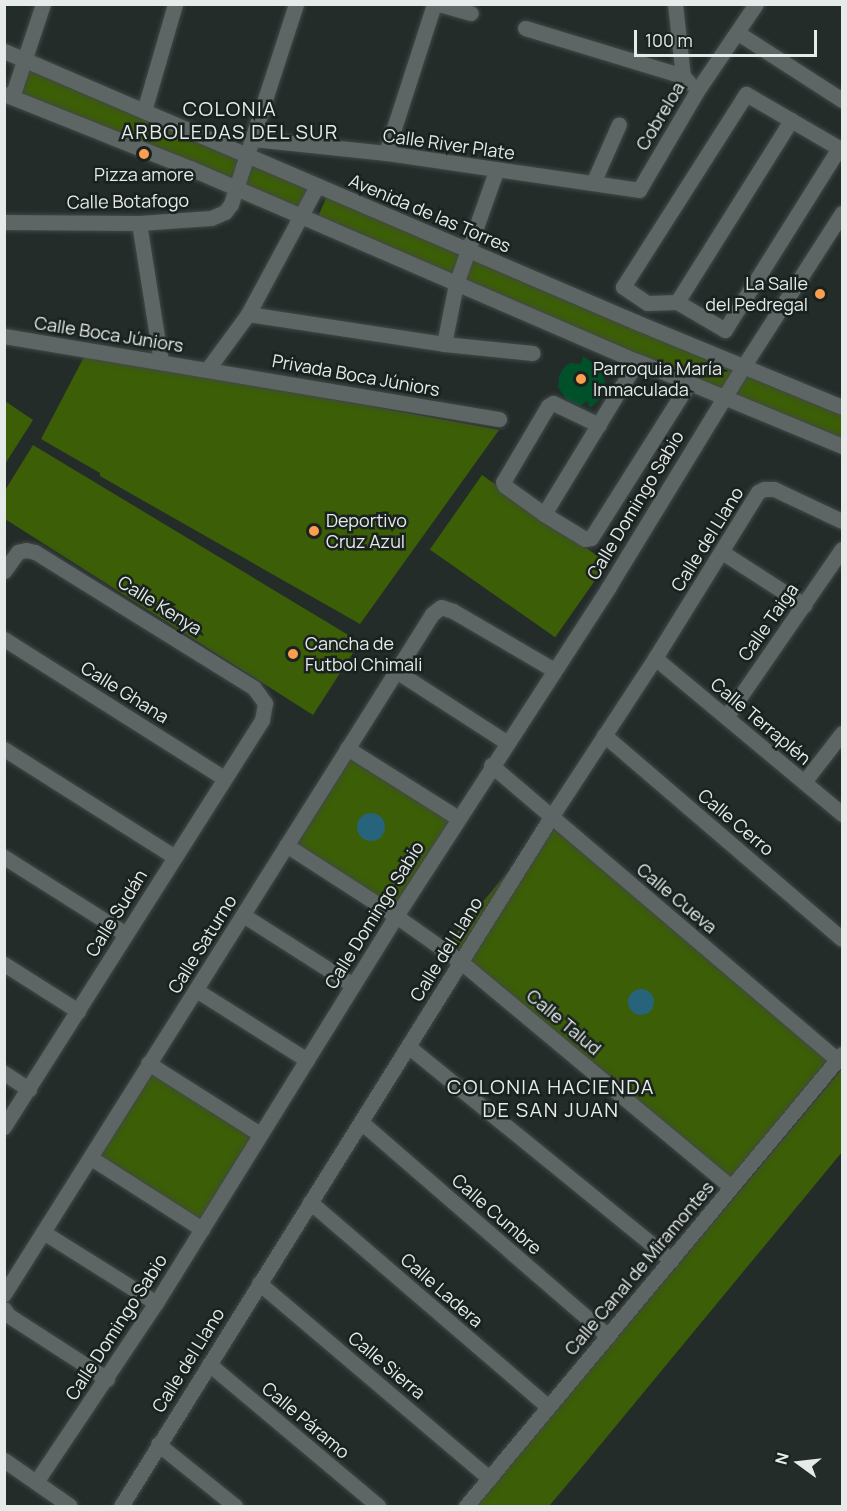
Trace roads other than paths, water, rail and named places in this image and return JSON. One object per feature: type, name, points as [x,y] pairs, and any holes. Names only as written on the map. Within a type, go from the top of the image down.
[{"type":"street","points":[[43,4],[25,59],[7,96],[236,188],[637,361],[843,446]]},
{"type":"street","points":[[144,111],[175,4]]},
{"type":"street","name":"Calle Botafogo","points":[[4,222],[139,223],[216,217],[231,204],[296,4]]},
{"type":"street","points":[[386,153],[434,4]]},
{"type":"street","points":[[439,4],[471,13]]},
{"type":"street","points":[[675,4],[683,76]]},
{"type":"street","name":"Cobreloa","points":[[639,190],[697,91],[756,4]]},
{"type":"street","points":[[525,28],[683,76],[697,91]]},
{"type":"street","points":[[738,33],[843,100]]},
{"type":"street","name":"Avenida de las Torres","points":[[4,51],[636,322],[843,407]]},
{"type":"street","points":[[746,94],[791,120],[839,148],[725,330],[677,302],[647,303],[622,287],[746,94]]},
{"type":"street","points":[[677,302],[791,120]]},
{"type":"street","points":[[593,183],[619,124]]},
{"type":"street","name":"Calle River Plate","points":[[253,139],[386,153],[496,171],[639,190]]},
{"type":"street","points":[[444,344],[456,284],[496,171]]},
{"type":"street","points":[[207,370],[248,314],[303,217],[317,186]]},
{"type":"street","name":"Calle Domingo Sabio","points":[[36,1482],[156,1303],[491,765],[608,588],[743,367],[843,213]]},
{"type":"street","points":[[139,223],[161,362]]},
{"type":"street","points":[[636,322],[647,303]]},
{"type":"street","points":[[248,314],[444,344],[533,353]]},
{"type":"street","name":"Calle Boca Júniors","points":[[5,333],[207,370]]},
{"type":"street","points":[[544,514],[637,361]]},
{"type":"street","name":"Privada Boca Júniors","points":[[207,370],[499,419]]},
{"type":"street","points":[[599,425],[553,403],[548,406],[504,477],[505,486],[544,514],[585,539],[591,538],[689,383]]},
{"type":"street","name":"Calle del Llano","points":[[121,1506],[551,817],[655,658],[758,492],[764,489],[774,489],[843,521]]},
{"type":"street","name":"Calle Taiga","points":[[726,717],[843,549]]},
{"type":"street","name":"Calle Kenya","points":[[8,565],[18,552],[26,550],[34,552],[254,688],[265,703],[262,720]]},
{"type":"street","points":[[722,552],[804,605]]},
{"type":"street","name":"Calle Saturno","points":[[4,1293],[432,615],[441,607],[453,611],[554,670]]},
{"type":"street","name":"Calle Ghana","points":[[4,639],[224,778]]},
{"type":"street","name":"Calle Terraplén","points":[[655,658],[843,814]]},
{"type":"street","points":[[396,671],[506,742]]},
{"type":"street","name":"Calle Sudán","points":[[4,1127],[262,720]]},
{"type":"street","points":[[804,782],[843,733]]},
{"type":"street","name":"Calle Cerro","points":[[604,735],[843,939]]},
{"type":"street","points":[[347,748],[458,818]]},
{"type":"street","points":[[4,749],[175,856]]},
{"type":"street","name":"Calle Cueva","points":[[491,765],[840,1057]]},
{"type":"street","name":"Calle Talud","points":[[286,845],[396,916],[461,962],[731,1187]]},
{"type":"street","points":[[4,857],[126,934]]},
{"type":"street","points":[[243,915],[353,985]]},
{"type":"street","points":[[4,964],[78,1011]]},
{"type":"street","points":[[196,990],[307,1060]]},
{"type":"street","points":[[409,1047],[671,1260]]},
{"type":"street","name":"Calle Canal de Miramontes","points":[[466,1506],[840,1057]]},
{"type":"street","points":[[148,1063],[261,1134]]},
{"type":"street","points":[[4,1073],[29,1089]]},
{"type":"street","name":"Calle Cumbre","points":[[360,1122],[608,1336]]},
{"type":"street","points":[[91,1158],[202,1229]]},
{"type":"street","name":"Calle Ladera","points":[[310,1202],[548,1407]]},
{"type":"street","points":[[43,1232],[156,1303]]},
{"type":"street","name":"Calle Sierra","points":[[259,1283],[489,1478]]},
{"type":"street","points":[[6,1312],[107,1379]]},
{"type":"street","name":"Calle Páramo","points":[[209,1364],[378,1506]]},
{"type":"street","points":[[158,1444],[235,1506]]},
{"type":"street","points":[[4,1460],[70,1506]]},
{"type":"water","points":[[371,813],[381,817],[385,827],[381,837],[371,841],[361,837],[357,827],[361,817]]},
{"type":"water","points":[[641,989],[650,993],[654,1002],[650,1011],[641,1015],[632,1011],[628,1002],[632,993]]},
{"type":"place","name":"Pizza amore","points":[[144,154]]},
{"type":"place","name":"La Salle del Pedregal","points":[[820,294]]},
{"type":"place","name":"Parroquia María Inmaculada","points":[[581,379]]},
{"type":"place","name":"Deportivo Cruz Azul","points":[[314,531]]},
{"type":"place","name":"Cancha de Futbol Chimali","points":[[293,654]]},
{"type":"district","name":"COLONIA ARBOLEDAS DEL SUR","points":[[230,120]]},
{"type":"district","name":"COLONIA HACIENDA DE SAN JUAN","points":[[551,1098]]}]
